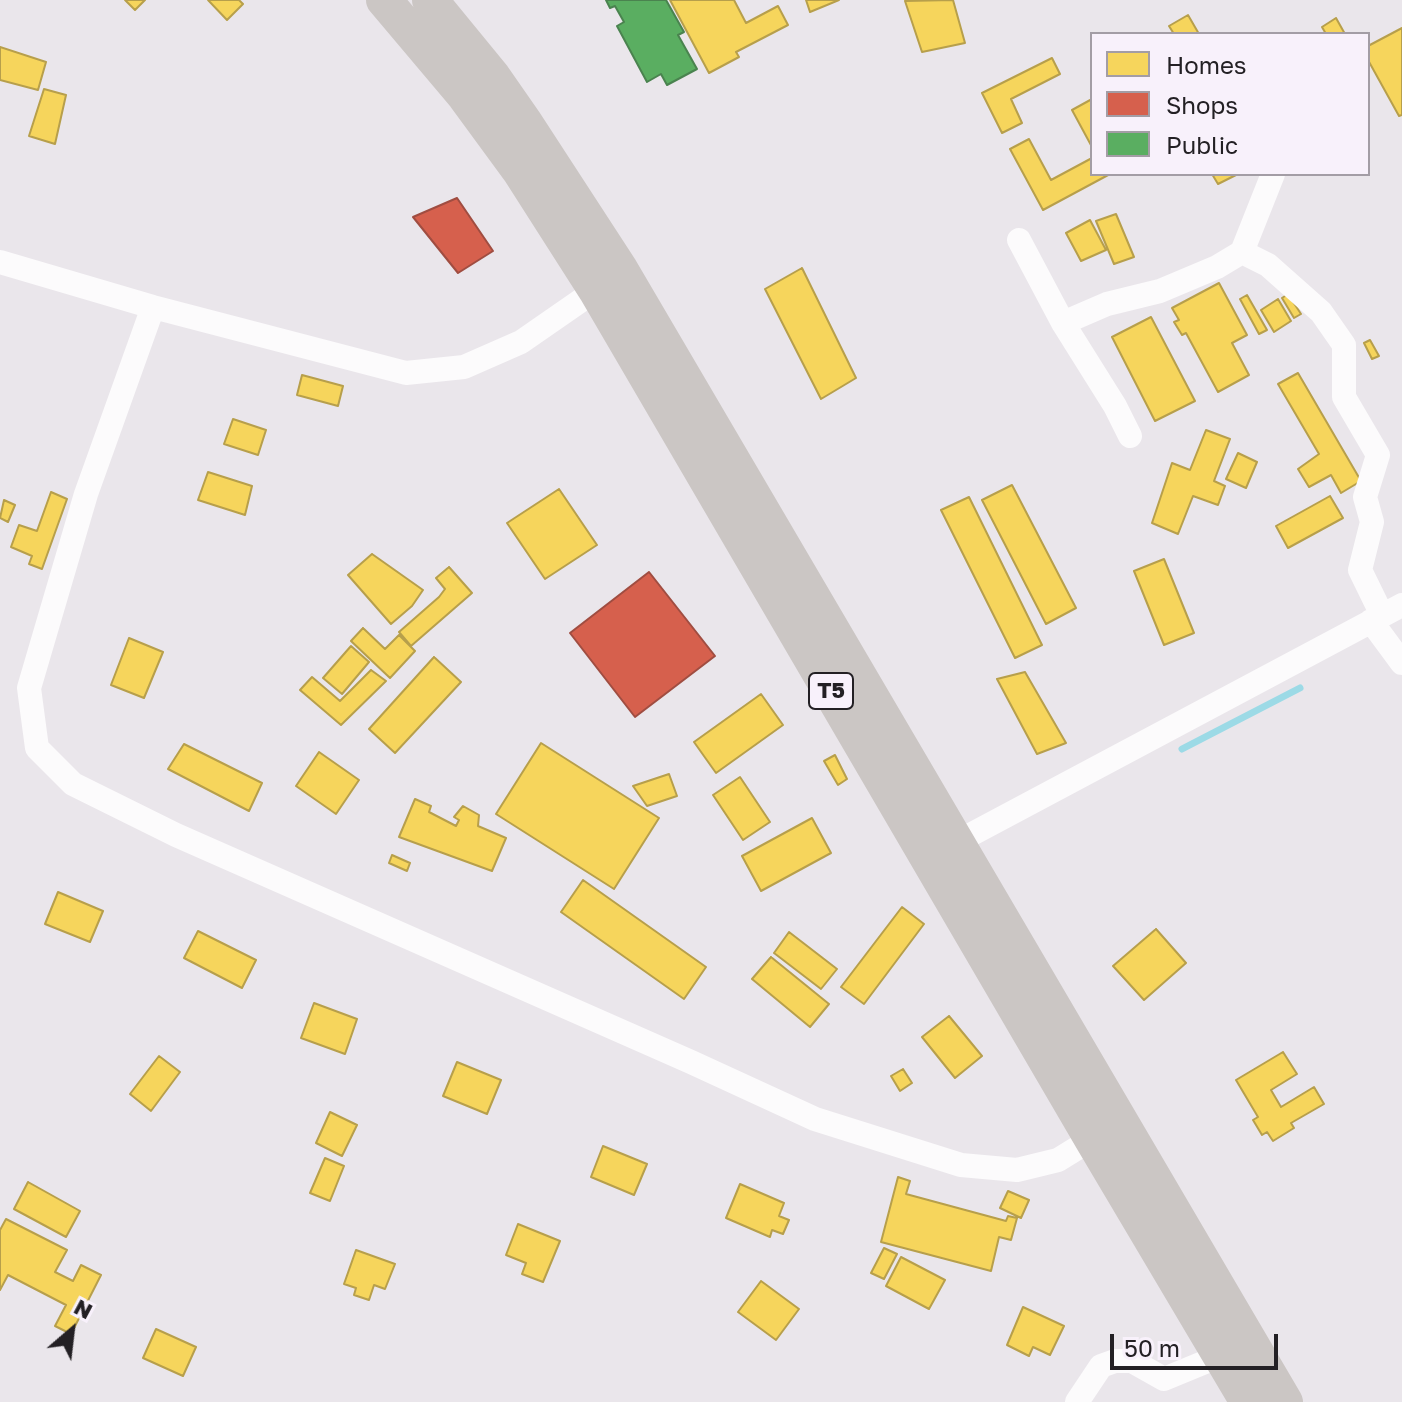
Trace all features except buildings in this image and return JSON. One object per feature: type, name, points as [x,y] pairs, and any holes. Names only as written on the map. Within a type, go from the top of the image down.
[{"type":"highway","name":"T5","points":[[384,0],[493,133],[548,212],[1092,1139],[1236,1349],[1285,1402]]},
{"type":"highway","name":"T5","points":[[430,0],[509,100],[620,269],[957,842],[1236,1349],[1248,1402]]},
{"type":"street","points":[[1063,323],[1107,304],[1160,291],[1217,267],[1242,252],[1272,176]]},
{"type":"street","points":[[1019,240],[1063,323],[1130,436]]},
{"type":"street","points":[[1242,252],[1268,265],[1321,312],[1344,345],[1344,397],[1378,455],[1365,497],[1372,522],[1360,570],[1385,613],[1402,663]]},
{"type":"street","points":[[0,262],[153,307],[406,373],[464,367],[492,355],[521,342],[596,290]]},
{"type":"street","points":[[153,307],[86,494],[29,688],[37,748],[73,784],[176,835],[815,1119],[961,1165],[1017,1170],[1058,1160],[1092,1139]]},
{"type":"street","points":[[957,842],[1385,613]]},
{"type":"street","points":[[1077,1402],[1101,1366],[1115,1361],[1132,1361],[1164,1379],[1236,1349]]},
{"type":"waterway","points":[[1182,749],[1300,688]]}]
